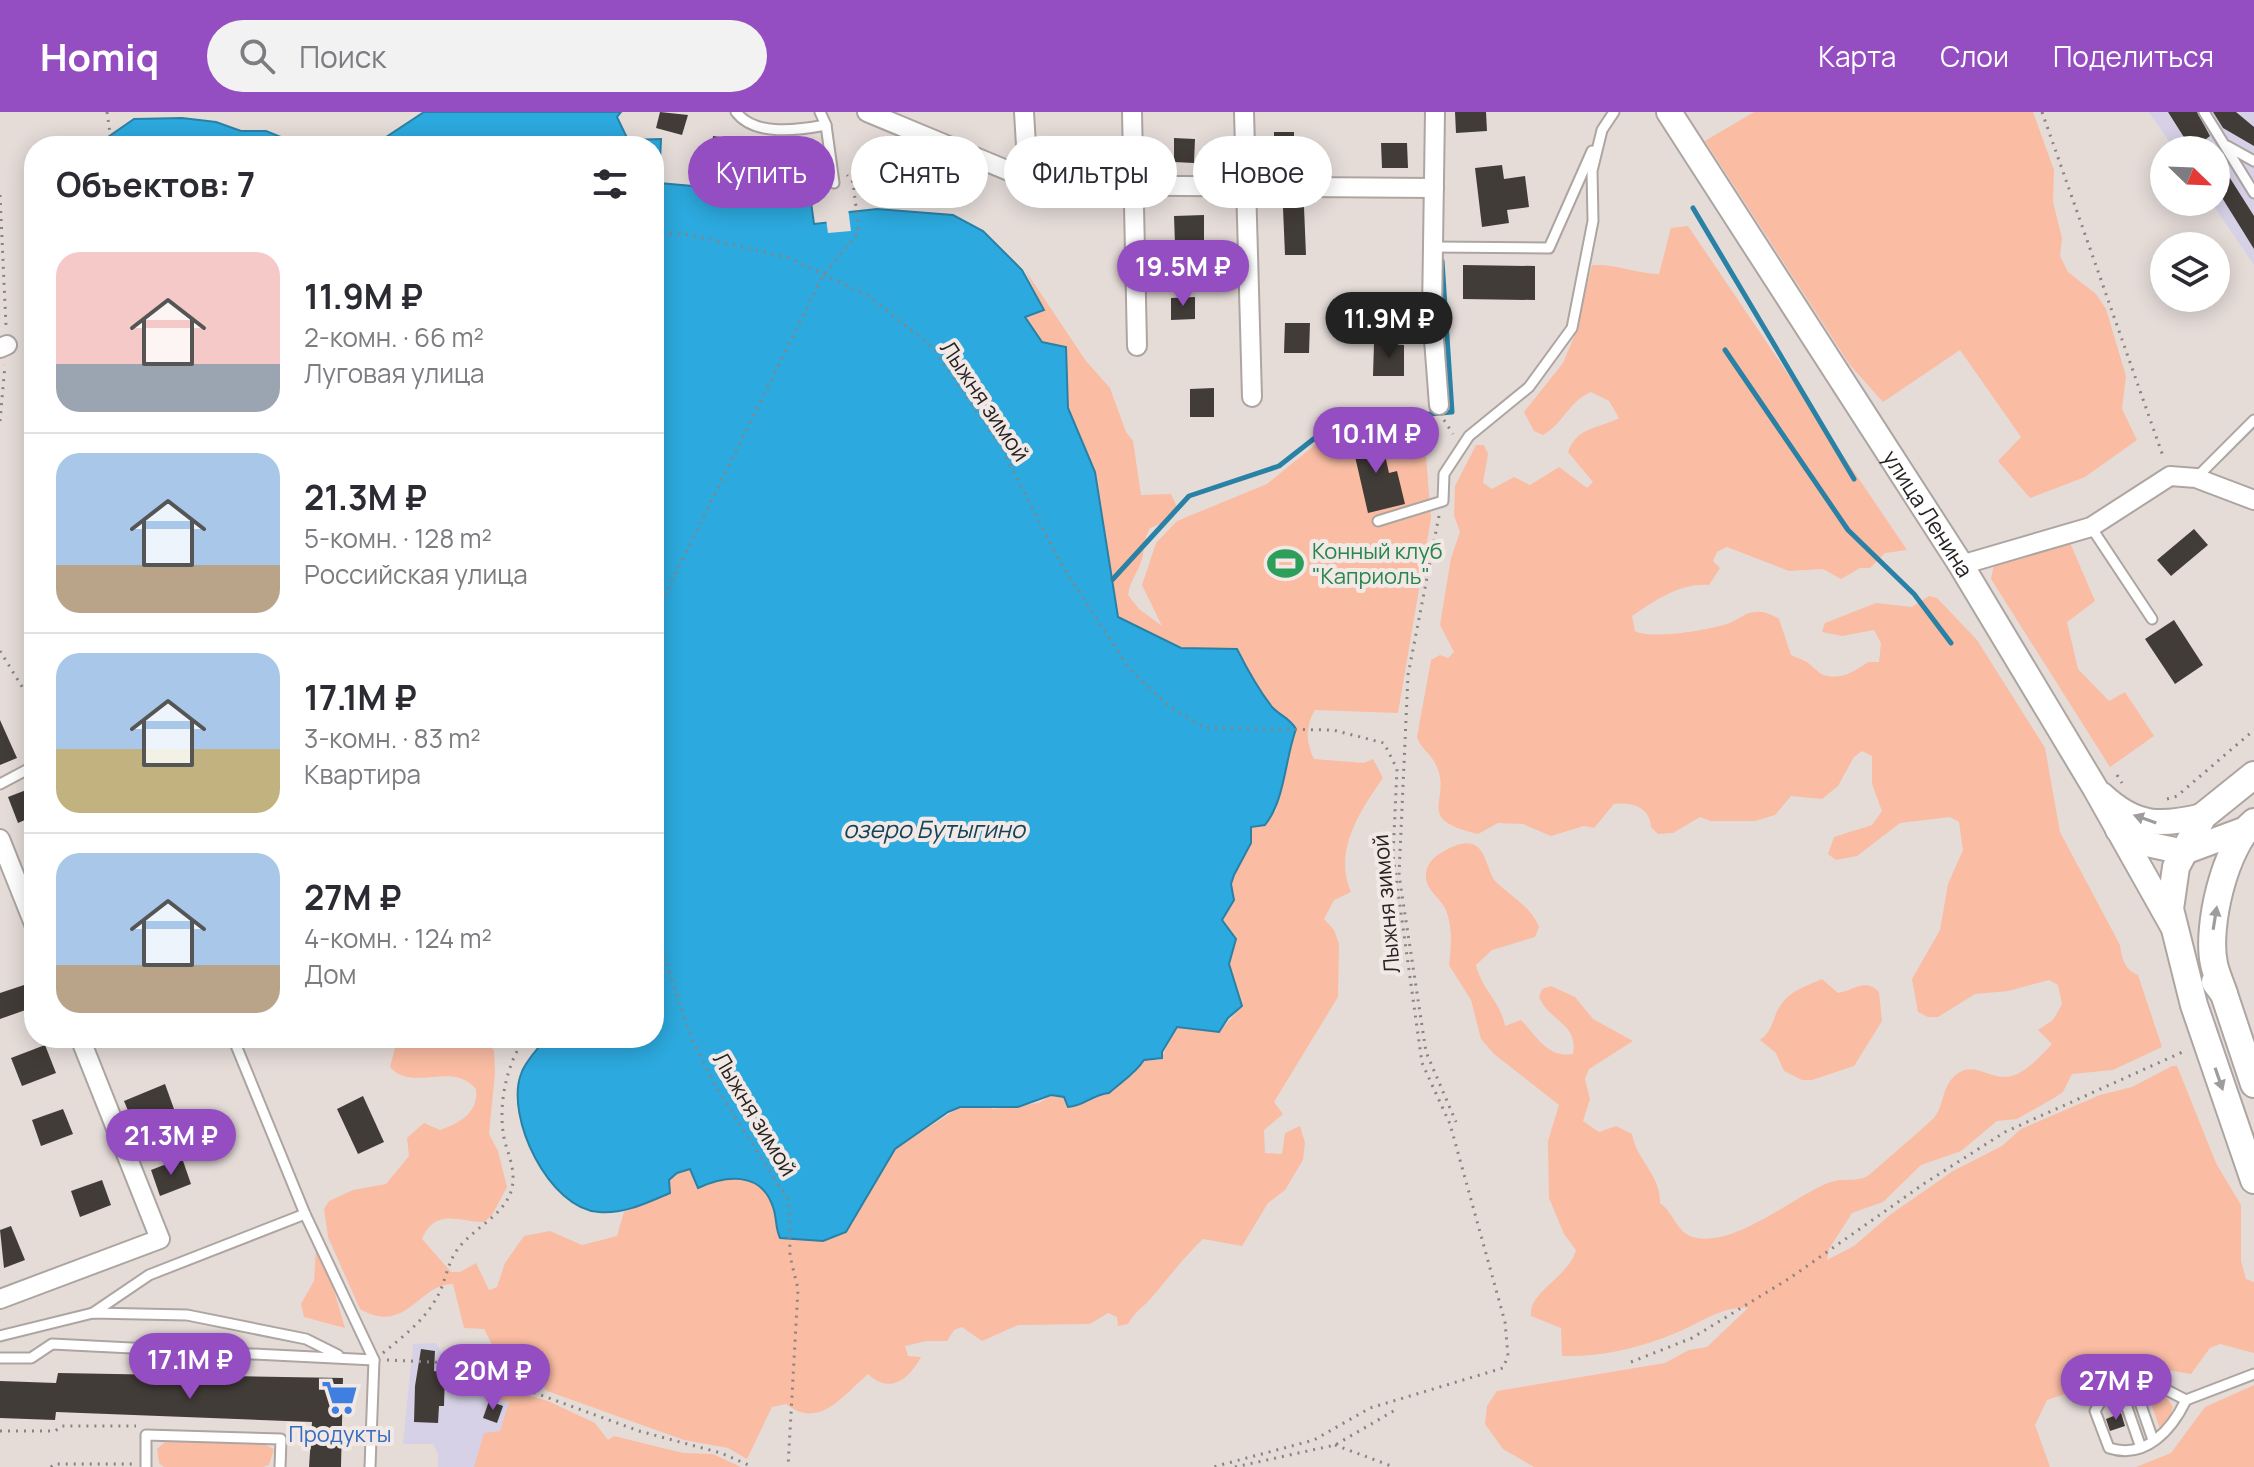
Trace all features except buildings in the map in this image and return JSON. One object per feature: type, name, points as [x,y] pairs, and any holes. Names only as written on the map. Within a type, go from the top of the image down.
[{"type":"main road","points":[[2172,925],[2170,909],[2176,867],[2203,816],[2254,775]]},
{"type":"main road","points":[[2224,994],[2213,963],[2213,926],[2224,873],[2250,825]]},
{"type":"main road","name":"улица Ленина","points":[[2172,925],[2224,994],[2254,1084]]},
{"type":"main road","name":"улица Ленина","points":[[2172,925],[2194,1005],[2254,1180]]},
{"type":"street","points":[[867,112],[1004,169]]},
{"type":"street","points":[[1024,112],[1025,136]]},
{"type":"street","points":[[1132,112],[1133,136]]},
{"type":"street","points":[[1244,112],[1244,136]]},
{"type":"street","points":[[1435,112],[1432,313],[1439,405]]},
{"type":"street","name":"улица Ленина","points":[[1669,112],[1961,565],[2095,788],[2172,925]]},
{"type":"street","points":[[1332,186],[1434,188]]},
{"type":"street","points":[[1136,208],[1137,346]]},
{"type":"street","points":[[1246,208],[1252,397]]},
{"type":"street","points":[[1961,565],[2091,527],[2170,476],[2196,478],[2254,500]]},
{"type":"street","points":[[2095,788],[2118,810],[2163,826],[2203,816]]},
{"type":"street","points":[[2118,830],[2147,844],[2184,852],[2250,825]]},
{"type":"street","points":[[0,839],[24,899]]},
{"type":"street","points":[[0,1299],[160,1239],[84,1048]]},
{"type":"lane","points":[[736,112],[741,119],[787,132],[826,125]]},
{"type":"lane","points":[[820,112],[828,136]]},
{"type":"lane","points":[[1433,247],[1549,248],[1602,130],[1614,112]]},
{"type":"lane","points":[[2204,112],[2219,136]]},
{"type":"lane","points":[[1378,521],[1443,501],[1444,474],[1469,436],[1529,387],[1572,328],[1593,221],[1592,171],[1602,130]]},
{"type":"lane","points":[[2230,147],[2254,161]]},
{"type":"lane","points":[[2230,154],[2254,193]]},
{"type":"lane","points":[[2196,478],[2254,420]]},
{"type":"lane","points":[[2091,527],[2152,619]]},
{"type":"lane","points":[[0,784],[24,771]]},
{"type":"lane","points":[[237,1048],[305,1214],[374,1360],[370,1467]]},
{"type":"lane","points":[[93,1313],[149,1275],[305,1214]]},
{"type":"lane","points":[[0,1336],[93,1313],[187,1315],[306,1339],[341,1356]]},
{"type":"lane","points":[[0,1358],[31,1358],[52,1344],[374,1360]]},
{"type":"lane","points":[[2186,1400],[2157,1385],[2135,1388],[2101,1401],[2095,1411],[2109,1448],[2122,1452],[2164,1436],[2186,1400],[2254,1374]]},
{"type":"lane","points":[[2135,1388],[2153,1440]]},
{"type":"lane","points":[[2122,1393],[2140,1445]]},
{"type":"lane","points":[[146,1466],[146,1435],[281,1439],[280,1467]]},
{"type":"path","points":[[107,112],[112,136]]},
{"type":"path","points":[[2042,112],[2170,476]]},
{"type":"path","points":[[664,597],[823,275],[859,232],[853,182],[835,160]]},
{"type":"path","points":[[0,195],[4,346],[0,421]]},
{"type":"path","name":"Лыжня зимой","points":[[664,233],[692,235],[789,258],[869,296],[932,347],[1002,449],[1061,564],[1121,657],[1130,670],[1170,707],[1206,728],[1333,730],[1384,743],[1397,769],[1393,856],[1422,1063],[1450,1124],[1505,1322],[1508,1356],[1503,1368],[1370,1408],[1314,1440],[1213,1467]]},
{"type":"path","points":[[1443,501],[1408,675],[1399,875],[1426,1052],[1456,1122]]},
{"type":"path","points":[[0,651],[24,690]]},
{"type":"path","points":[[2157,802],[2177,796],[2254,730]]},
{"type":"path","points":[[2117,775],[2124,785]]},
{"type":"path","name":"Лыжня зимой","points":[[664,956],[691,1037],[717,1089],[789,1201],[790,1256],[798,1289],[788,1467]]},
{"type":"path","points":[[374,1360],[418,1325],[440,1293],[454,1254],[471,1232],[502,1209],[513,1183],[503,1134],[501,1100],[518,1048]]},
{"type":"path","points":[[1631,1362],[1692,1338],[1753,1301],[2005,1132],[2190,1049]]},
{"type":"path","points":[[374,1360],[453,1363],[639,1431],[721,1453],[753,1467]]},
{"type":"path","points":[[1235,1467],[1335,1445],[1397,1409]]},
{"type":"path","points":[[0,1431],[55,1431],[62,1426],[147,1426],[146,1435]]},
{"type":"path","points":[[1335,1445],[1394,1467]]},
{"type":"path","points":[[51,1467],[54,1464],[146,1466]]},
{"type":"shaded area","points":[[1754,112],[2033,112],[2054,170],[2053,202],[2062,238],[2060,256],[2068,272],[2096,294],[2106,309],[2126,376],[2122,409],[2137,440],[2085,477],[2030,498],[1998,461],[2021,437],[1960,350],[1883,402],[1850,365],[1705,141]]},
{"type":"shaded area","points":[[2149,112],[2254,112],[2254,265],[2221,216],[2230,216],[2230,136],[2165,136]]},
{"type":"shaded area","points":[[1688,226],[1907,550],[1885,553],[1870,568],[1860,568],[1841,579],[1823,569],[1789,571],[1727,547],[1717,552],[1713,561],[1720,568],[1709,585],[1688,586],[1649,604],[1632,616],[1635,631],[1653,635],[1694,631],[1727,624],[1751,612],[1765,613],[1779,619],[1791,655],[1807,662],[1821,674],[1840,676],[1868,662],[1879,662],[1881,643],[1874,630],[1842,636],[1822,632],[1825,623],[1876,603],[1912,607],[1929,596],[1937,598],[1977,640],[2045,748],[2060,832],[2120,945],[2125,963],[2138,975],[2162,1047],[2113,1070],[2072,1074],[2063,1092],[2054,1098],[2017,1119],[1997,1121],[1961,1151],[1921,1165],[1883,1202],[1852,1213],[1829,1249],[1827,1260],[1854,1246],[1891,1214],[1953,1171],[2002,1146],[2021,1129],[2100,1095],[2132,1087],[2172,1066],[2177,1066],[2216,1163],[2241,1205],[2241,1261],[2246,1279],[2254,1282],[2254,1353],[2220,1344],[2210,1348],[2191,1374],[2149,1367],[2047,1400],[2035,1425],[2050,1467],[1534,1467],[1503,1449],[1485,1424],[1487,1406],[1497,1391],[1665,1363],[1689,1350],[1707,1347],[1748,1308],[1720,1312],[1650,1343],[1577,1356],[1562,1356],[1561,1328],[1531,1316],[1536,1300],[1565,1269],[1576,1250],[1564,1234],[1549,1198],[1548,1141],[1559,1105],[1494,1054],[1481,1039],[1471,1000],[1449,965],[1451,931],[1446,910],[1426,879],[1429,865],[1439,854],[1460,844],[1477,847],[1497,883],[1526,908],[1539,927],[1535,937],[1492,950],[1476,965],[1505,1026],[1521,1020],[1549,1049],[1556,1053],[1573,1054],[1574,1044],[1567,1029],[1539,997],[1542,989],[1551,986],[1575,997],[1593,1019],[1633,1041],[1589,1069],[1585,1079],[1590,1099],[1583,1121],[1599,1132],[1616,1126],[1632,1134],[1657,1184],[1660,1203],[1683,1231],[1693,1237],[1709,1239],[1726,1236],[1762,1220],[1828,1183],[1869,1175],[1934,1118],[1948,1084],[1957,1074],[1970,1069],[2012,1076],[2034,1062],[2052,1044],[2038,1030],[2053,1020],[2062,1004],[2058,985],[2049,980],[2008,991],[1975,994],[1938,1017],[1928,1017],[1918,1012],[1912,979],[1940,930],[1948,884],[1963,850],[1959,822],[1950,817],[1900,823],[1857,856],[1836,860],[1828,854],[1834,837],[1872,825],[1882,811],[1872,784],[1872,756],[1862,751],[1854,757],[1838,786],[1822,799],[1791,796],[1775,815],[1755,821],[1711,821],[1700,817],[1673,833],[1658,834],[1651,827],[1644,810],[1633,805],[1614,804],[1594,828],[1584,826],[1551,836],[1523,824],[1498,823],[1478,834],[1457,828],[1440,814],[1440,776],[1431,756],[1417,737],[1431,660],[1440,655],[1448,658],[1454,652],[1440,625],[1451,558],[1460,532],[1454,515],[1455,486],[1476,445],[1484,445],[1488,454],[1483,483],[1492,489],[1514,477],[1530,485],[1559,467],[1587,488],[1593,482],[1568,452],[1577,437],[1589,429],[1619,418],[1609,401],[1591,392],[1583,396],[1543,435],[1534,431],[1524,412],[1563,363],[1574,337],[1592,265],[1659,274],[1671,228]]},
{"type":"shaded area","points":[[1025,270],[1086,361],[1110,388],[1126,432],[1133,441],[1141,495],[1171,494],[1178,509],[1150,528],[1128,595],[1139,609],[1162,626],[1142,585],[1156,543],[1177,521],[1267,484],[1337,427],[1423,419],[1431,518],[1398,713],[1315,710],[1308,728],[1309,747],[1314,759],[1364,763],[1373,759],[1383,778],[1358,818],[1347,847],[1346,877],[1351,892],[1334,900],[1324,919],[1334,930],[1339,944],[1338,997],[1274,1102],[1283,1114],[1264,1130],[1265,1153],[1282,1154],[1285,1133],[1300,1126],[1305,1143],[1303,1160],[1285,1190],[1268,1203],[1242,1246],[1203,1239],[1128,1324],[1118,1326],[1117,1317],[1108,1313],[1090,1324],[1018,1325],[982,1341],[962,1327],[954,1330],[947,1341],[926,1341],[905,1346],[908,1356],[921,1357],[911,1372],[898,1382],[884,1383],[868,1374],[840,1400],[820,1412],[798,1411],[786,1404],[772,1407],[747,1459],[728,1448],[684,1440],[547,1391],[537,1380],[546,1369],[498,1356],[484,1329],[464,1328],[453,1284],[441,1286],[411,1307],[389,1316],[376,1316],[360,1309],[328,1237],[324,1209],[329,1201],[353,1190],[386,1184],[409,1156],[407,1138],[424,1123],[440,1130],[461,1120],[471,1111],[476,1097],[476,1089],[456,1077],[421,1078],[399,1074],[390,1067],[395,1048],[492,1048],[494,1051],[489,1134],[498,1151],[507,1187],[492,1215],[484,1222],[448,1218],[434,1223],[422,1239],[451,1272],[460,1272],[476,1263],[489,1290],[497,1287],[505,1263],[524,1236],[550,1231],[582,1245],[617,1236],[624,1212],[669,1193],[669,1181],[677,1173],[691,1169],[698,1188],[730,1179],[751,1182],[760,1187],[773,1207],[780,1238],[824,1241],[846,1232],[895,1149],[960,1107],[987,1106],[993,1109],[1039,1103],[1051,1095],[1064,1097],[1067,1101],[1086,1102],[1096,1094],[1109,1093],[1143,1060],[1160,1060],[1177,1027],[1219,1032],[1242,1006],[1229,964],[1222,920],[1234,875],[1248,842],[1250,827],[1276,811],[1286,757],[1296,729],[1267,699],[1237,649],[1181,648],[1117,617],[1095,472],[1068,408],[1066,347],[1042,342],[1025,317],[1044,310]]},
{"type":"shaded area","points":[[2068,538],[2095,601],[2067,622],[2078,669],[2109,701],[2125,692],[2154,736],[2110,767],[1991,579],[1994,564]]},
{"type":"shaded area","points":[[1822,979],[1838,993],[1864,985],[1874,988],[1879,992],[1882,1021],[1854,1066],[1812,1080],[1802,1080],[1784,1071],[1776,1053],[1760,1040],[1787,998]]},
{"type":"shaded area","points":[[316,1249],[329,1273],[345,1328],[304,1317],[301,1304],[314,1281]]},
{"type":"shaded area","points":[[436,1343],[442,1354],[491,1368],[490,1397],[509,1402],[500,1432],[484,1433],[474,1467],[438,1467],[438,1454],[433,1444],[403,1444],[413,1344]]},
{"type":"shaded area","points":[[2254,1385],[2254,1467],[2136,1467],[2171,1453],[2205,1407]]},
{"type":"shaded area","points":[[2147,1391],[2164,1394],[2173,1407],[2167,1425],[2160,1429]]},
{"type":"shaded area","points":[[497,1393],[520,1393],[548,1401],[595,1423],[608,1440],[614,1436],[683,1453],[713,1454],[741,1467],[474,1467],[484,1433],[500,1431],[509,1402],[490,1397]]},
{"type":"shaded area","points":[[167,1440],[259,1442],[274,1449],[269,1465],[263,1467],[164,1467],[159,1463],[157,1449]]},
{"type":"water","name":"озеро Бутыгино","points":[[424,112],[621,112],[617,117],[626,136],[388,136]]},
{"type":"water","points":[[182,118],[216,122],[241,131],[266,131],[278,136],[109,136],[134,119]]},
{"type":"water","name":"озеро Бутыгино","points":[[664,183],[688,186],[688,208],[812,208],[814,224],[841,221],[841,213],[877,209],[953,215],[983,231],[1022,270],[1044,310],[1025,317],[1042,342],[1066,347],[1068,408],[1095,472],[1118,617],[1181,648],[1237,649],[1267,700],[1296,729],[1277,804],[1265,825],[1251,827],[1251,843],[1231,884],[1234,900],[1222,920],[1236,939],[1229,964],[1242,1006],[1228,1018],[1219,1032],[1177,1027],[1162,1052],[1162,1058],[1144,1060],[1109,1093],[1084,1103],[1068,1107],[1064,1097],[1051,1095],[1018,1107],[960,1107],[948,1112],[895,1149],[846,1232],[823,1241],[780,1238],[774,1211],[760,1187],[741,1179],[730,1179],[698,1188],[690,1169],[677,1173],[669,1180],[670,1193],[635,1207],[599,1212],[581,1207],[563,1195],[548,1178],[525,1136],[519,1113],[521,1074],[538,1048],[664,1048]]},
{"type":"pier","points":[[848,208],[851,231],[828,233],[826,219],[837,218],[838,210]]},
{"type":"waterway","points":[[1693,208],[1854,479]]},
{"type":"waterway","points":[[1113,579],[1189,496],[1279,466],[1334,423],[1452,412],[1442,261]]},
{"type":"waterway","points":[[1725,350],[1848,530],[1914,594],[1951,643]]},
{"type":"place","name":"Конный клуб \"Каприоль\"","points":[[1286,564]]},
{"type":"place","name":"Продукты","points":[[340,1398]]}]
